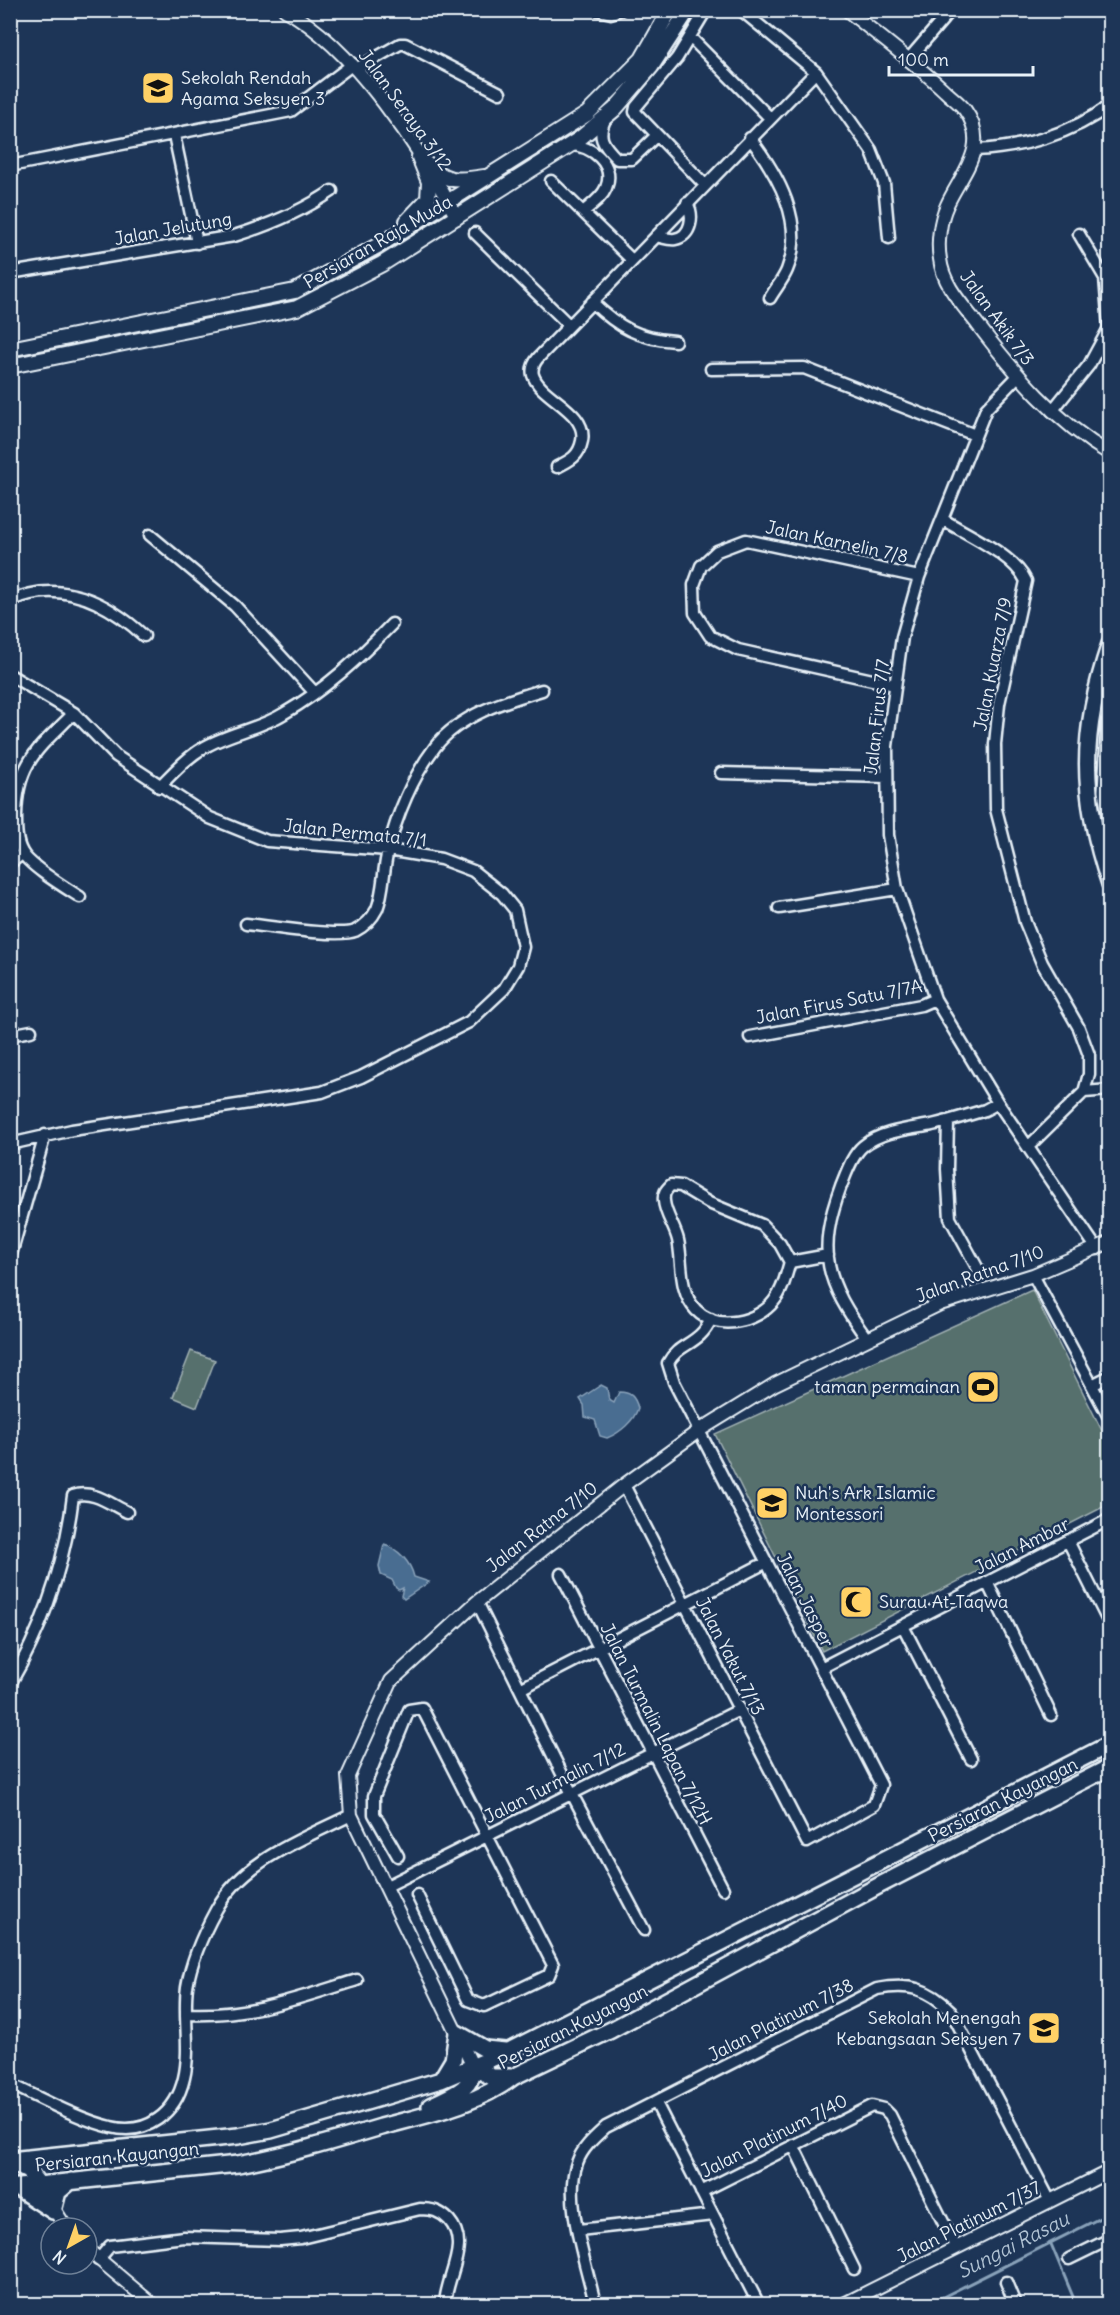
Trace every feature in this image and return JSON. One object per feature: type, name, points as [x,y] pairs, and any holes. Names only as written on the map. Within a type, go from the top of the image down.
[{"type":"main road","name":"Persiaran Raja Muda","points":[[10,349],[296,291],[381,244],[587,114],[642,59],[670,10]]},
{"type":"main road","name":"Persiaran Raja Muda","points":[[10,366],[297,308],[403,252],[570,145],[608,115],[651,67],[688,10]]},
{"type":"main road","points":[[419,158],[445,178],[462,181],[490,176]]},
{"type":"main road","points":[[381,244],[428,199],[429,182],[419,158]]},
{"type":"main road","points":[[1110,644],[1096,684],[1086,743],[1087,785],[1095,836],[1110,884]]},
{"type":"main road","points":[[1110,723],[1106,791],[1110,812]]},
{"type":"main road","name":"Persiaran Kayangan","points":[[10,2161],[238,2136],[271,2130],[441,2080],[507,2052],[1110,1744]]},
{"type":"main road","name":"Persiaran Kayangan","points":[[13,2188],[276,2157],[467,2101],[501,2087],[513,2077],[611,2030],[880,1885],[1110,1767]]},
{"type":"main road","points":[[441,2080],[453,2060],[457,2033],[484,2049],[507,2052]]},
{"type":"main road","points":[[400,2122],[468,2086],[473,2080],[473,2067],[492,2077],[513,2077]]},
{"type":"main road","points":[[10,2161],[28,2171],[39,2185]]},
{"type":"main road","points":[[13,2188],[53,2211],[58,2192],[71,2181]]},
{"type":"street","name":"Jalan Seraya 3/12","points":[[285,10],[328,40],[355,66],[449,202],[457,218]]},
{"type":"street","points":[[598,10],[611,13],[620,10]]},
{"type":"street","points":[[705,184],[635,112],[636,107],[661,79],[706,10]]},
{"type":"street","points":[[741,10],[816,72],[835,96],[875,158],[887,200],[889,238]]},
{"type":"street","points":[[846,10],[965,110],[974,133],[975,150],[1002,148],[1069,131],[1110,105]]},
{"type":"street","points":[[908,60],[951,10]]},
{"type":"street","points":[[690,37],[770,118]]},
{"type":"street","points":[[10,166],[291,111],[355,66],[400,44],[405,44],[500,93]]},
{"type":"street","points":[[557,467],[576,457],[580,451],[582,429],[576,418],[534,378],[532,373],[538,358],[816,72]]},
{"type":"street","points":[[608,115],[600,129],[600,138],[617,159],[632,159],[657,135]]},
{"type":"street","points":[[174,135],[197,243]]},
{"type":"street","points":[[750,138],[770,164],[792,218],[791,254],[786,271],[770,298]]},
{"type":"street","points":[[570,145],[583,145],[593,150],[606,167],[608,177],[600,196],[583,212]]},
{"type":"street","name":"Jalan Akik 7/3","points":[[975,150],[967,172],[946,206],[940,231],[939,259],[947,285],[1017,377],[1085,439],[1110,454]]},
{"type":"street","points":[[551,181],[632,260]]},
{"type":"street","name":"Jalan Jelutung","points":[[10,273],[197,243],[270,225],[303,210],[332,191]]},
{"type":"street","points":[[656,236],[674,240],[690,228],[692,212],[687,204]]},
{"type":"street","points":[[475,233],[569,326]]},
{"type":"street","points":[[1052,411],[1089,365],[1108,328],[1105,278],[1079,234]]},
{"type":"street","points":[[592,302],[615,322],[650,340],[675,341]]},
{"type":"street","points":[[711,369],[804,368],[975,435]]},
{"type":"street","name":"Jalan Firus 7/7","points":[[1017,377],[987,409],[975,435],[919,577],[902,637],[887,746],[888,835],[897,889],[935,999],[998,1103],[1097,1250]]},
{"type":"street","name":"Jalan Kuarza 7/9","points":[[942,519],[1010,561],[1020,569],[1026,581],[999,704],[995,744],[996,809],[1025,922],[1042,963],[1079,1028],[1089,1055],[1089,1074],[1084,1092]]},
{"type":"street","points":[[150,535],[235,606],[315,693]]},
{"type":"street","name":"Jalan Karnelin 7/8","points":[[895,685],[738,650],[710,636],[695,613],[694,585],[701,566],[717,551],[746,540],[919,577]]},
{"type":"street","points":[[10,601],[27,593],[53,591],[77,594],[125,619],[144,636]]},
{"type":"street","points":[[159,787],[181,764],[204,747],[282,715],[315,693],[349,667],[392,624]]},
{"type":"street","name":"Jalan Permata 7/1","points":[[10,675],[74,713],[116,756],[159,787],[210,818],[267,841],[388,850],[441,859],[473,871],[501,894],[515,910],[523,947],[518,966],[504,989],[469,1022],[361,1077],[322,1092],[45,1135],[10,1144]]},
{"type":"street","points":[[246,924],[353,932],[371,920],[378,907],[388,850],[414,783],[435,746],[466,720],[502,702],[542,690]]},
{"type":"street","points":[[74,713],[42,745],[22,770],[16,798],[16,831],[22,854],[56,883],[80,897]]},
{"type":"street","points":[[721,773],[886,777]]},
{"type":"street","points":[[10,863],[22,854]]},
{"type":"street","points":[[779,908],[897,889]]},
{"type":"street","name":"Jalan Firus Satu 7/7A","points":[[750,1037],[921,1005],[935,999]]},
{"type":"street","points":[[10,1035],[31,1031]]},
{"type":"street","points":[[1028,1147],[1084,1092],[1110,1090]]},
{"type":"street","points":[[867,1339],[832,1282],[826,1243],[830,1215],[854,1158],[863,1146],[906,1129],[948,1121],[986,1110],[998,1103]]},
{"type":"street","points":[[948,1121],[946,1169],[950,1218],[979,1271]]},
{"type":"street","points":[[10,1258],[45,1135]]},
{"type":"street","points":[[670,1185],[681,1186],[709,1203],[762,1225],[780,1244],[790,1262],[785,1282],[774,1301],[754,1318],[727,1322],[711,1319],[696,1310],[683,1283],[678,1240],[664,1203],[664,1192],[670,1185]]},
{"type":"street","name":"Jalan Ratna 7/10","points":[[473,2067],[351,1815],[348,1776],[392,1681],[477,1602],[624,1485],[700,1430],[775,1384],[940,1304],[1033,1275],[1097,1250],[1110,1242]]},
{"type":"street","points":[[790,1262],[828,1255]]},
{"type":"street","points":[[1033,1275],[1110,1419]]},
{"type":"street","name":"Jalan Jasper","points":[[711,1319],[704,1335],[674,1352],[668,1364],[674,1382],[881,1785],[874,1805],[807,1842]]},
{"type":"street","points":[[1092,1385],[1110,1376]]},
{"type":"street","name":"Jalan Yakut 7/13","points":[[624,1485],[807,1842]]},
{"type":"street","points":[[10,1684],[29,1649],[48,1604],[68,1538],[73,1496],[82,1493],[91,1494],[127,1512]]},
{"type":"street","name":"Jalan Ambar","points":[[821,1668],[1110,1519]]},
{"type":"street","points":[[1068,1541],[1110,1625]]},
{"type":"street","points":[[520,1689],[767,1562]]},
{"type":"street","name":"Jalan Turmalin Lapan 7/12H","points":[[561,1574],[723,1889]]},
{"type":"street","points":[[987,1582],[1052,1715]]},
{"type":"street","points":[[477,1602],[572,1794],[644,1930]]},
{"type":"street","points":[[903,1626],[970,1759]]},
{"type":"street","points":[[398,1856],[374,1814],[374,1796],[409,1710],[422,1708],[553,1965],[549,1976],[484,2007],[468,2000],[417,1895]]},
{"type":"street","name":"Jalan Turmalin 7/12","points":[[387,1886],[739,1710]]},
{"type":"street","points":[[10,2084],[111,2127],[146,2128],[163,2117],[175,2101],[184,2078],[187,1986],[197,1953],[216,1909],[238,1881],[271,1854],[351,1815]]},
{"type":"street","points":[[187,2014],[221,2016],[257,2010],[357,1980]]},
{"type":"street","name":"Jalan Platinum 7/38","points":[[595,2304],[572,2194],[576,2163],[588,2143],[606,2127],[877,1989],[912,1985],[925,1989],[951,2011],[1050,2201]]},
{"type":"street","points":[[656,2103],[756,2300]]},
{"type":"street","name":"Jalan Platinum 7/40","points":[[701,2192],[862,2109],[872,2106],[884,2109],[890,2115],[956,2248]]},
{"type":"street","points":[[793,2145],[854,2269]]},
{"type":"street","name":"Jalan Platinum 7/37","points":[[844,2304],[1110,2171]]},
{"type":"street","points":[[39,2185],[57,2216]]},
{"type":"street","points":[[99,2259],[110,2246],[184,2237],[280,2240],[301,2238],[420,2209],[432,2209],[444,2216],[455,2228],[459,2241],[446,2289],[445,2304]]},
{"type":"street","points":[[579,2230],[713,2215]]},
{"type":"street","points":[[1070,2259],[1110,2239]]},
{"type":"street","points":[[99,2261],[152,2304]]},
{"type":"street","points":[[1006,2282],[1016,2304]]},
{"type":"green space","points":[[1032,1290],[1109,1445],[1109,1504],[822,1651],[715,1434]]},
{"type":"green space","points":[[191,1351],[215,1360],[197,1407],[173,1397]]},
{"type":"water","points":[[601,1385],[607,1388],[609,1400],[614,1403],[619,1392],[627,1393],[634,1398],[638,1408],[626,1426],[607,1438],[600,1436],[595,1420],[585,1417],[584,1405],[580,1399]]},
{"type":"water","points":[[384,1545],[394,1549],[403,1557],[414,1577],[429,1582],[404,1599],[401,1596],[403,1588],[399,1590],[392,1580],[381,1575],[379,1566]]},
{"type":"waterway","name":"Sungai Rasau","points":[[929,2304],[1110,2213]]},
{"type":"waterway","points":[[1051,2244],[1076,2304]]},
{"type":"place","name":"Sekolah Rendah Agama Seksyen 3","points":[[158,88]]},
{"type":"place","name":"taman permainan","points":[[983,1387]]},
{"type":"place","name":"Nuh's Ark Islamic Montessori","points":[[772,1503]]},
{"type":"place","name":"Surau At-Taqwa","points":[[856,1602]]},
{"type":"place","name":"Sekolah Menengah Kebangsaan Seksyen 7","points":[[1044,2028]]}]
